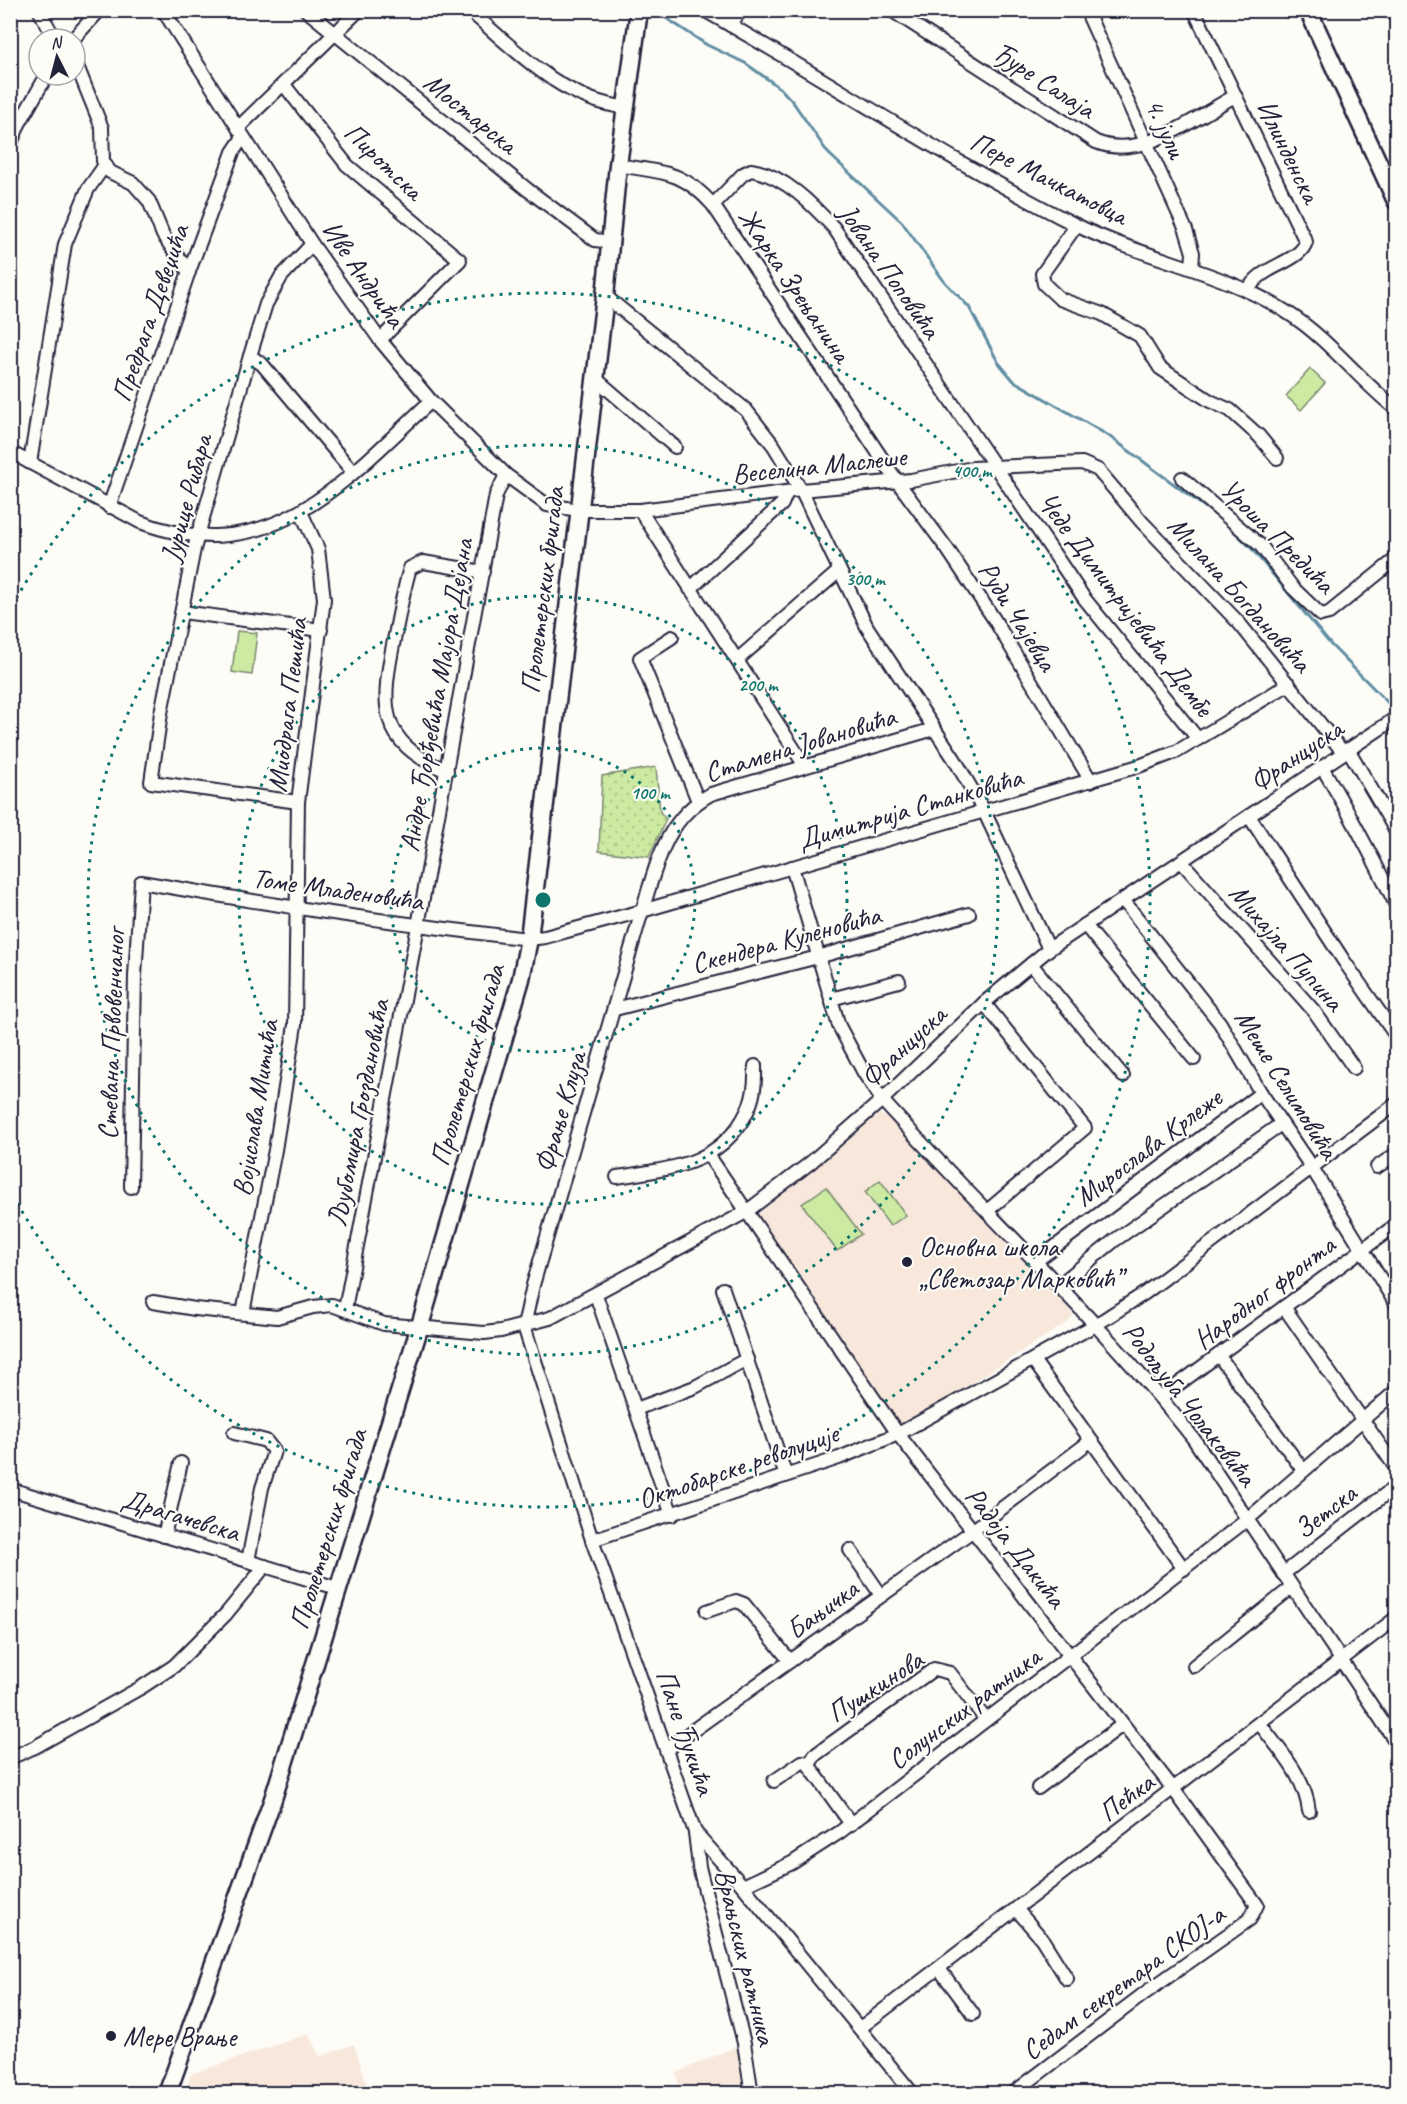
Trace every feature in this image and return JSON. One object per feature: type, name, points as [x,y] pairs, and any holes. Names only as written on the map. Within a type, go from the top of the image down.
[{"type":"street","points":[[39,10],[48,27]]},
{"type":"street","points":[[84,27],[100,10]]},
{"type":"street","name":"Иве Андрића","points":[[164,10],[312,244],[380,340],[432,400],[506,475],[547,505],[579,510]]},
{"type":"street","name":"Мостарска","points":[[306,10],[528,190],[595,240],[610,242]]},
{"type":"street","name":"Предрага Девеџића","points":[[109,507],[189,272],[241,133],[359,10]]},
{"type":"street","points":[[469,10],[558,81],[593,101],[625,107]]},
{"type":"street","name":"Пере Мачкатовца","points":[[704,10],[1017,194],[1077,226],[1248,291],[1309,327],[1396,409]]},
{"type":"street","points":[[730,25],[741,10]]},
{"type":"street","name":"Ђуре Салаја","points":[[891,10],[1095,142],[1120,148],[1147,143],[1235,96]]},
{"type":"street","name":"4. јули","points":[[1086,10],[1191,244],[1192,268]]},
{"type":"street","name":"Илинденска","points":[[1194,10],[1306,242],[1298,253],[1261,274],[1248,291]]},
{"type":"street","points":[[1308,10],[1396,201]]},
{"type":"street","name":"Пролетерских бригада","points":[[167,2094],[273,1799],[419,1329],[517,991],[529,939],[605,296],[618,165],[639,13]]},
{"type":"street","name":"Пиротска","points":[[285,86],[347,165],[460,260],[380,340]]},
{"type":"street","points":[[10,146],[19,124],[40,87]]},
{"type":"street","points":[[85,87],[102,128],[101,154],[105,165],[110,172],[133,183],[149,201],[163,235],[189,272]]},
{"type":"street","points":[[30,463],[65,244],[88,189],[105,165]]},
{"type":"street","name":"Жарка Зрењанина","points":[[618,165],[684,179],[697,187],[713,205],[897,481]]},
{"type":"street","name":"Јована Поповића","points":[[713,205],[743,174],[751,170],[782,184],[817,208],[840,237],[995,467]]},
{"type":"street","points":[[1077,226],[1042,274],[1049,290],[1060,299],[1102,314],[1140,336],[1160,368],[1210,401],[1230,410],[1259,436],[1277,459]]},
{"type":"street","name":"Јурице Рибара","points":[[298,802],[151,782],[157,732],[198,536],[250,356],[266,304],[281,277],[312,244]]},
{"type":"street","points":[[605,296],[752,415],[801,490],[867,627],[934,729],[984,811],[1049,949]]},
{"type":"street","points":[[250,356],[262,364],[353,472]]},
{"type":"street","points":[[595,378],[675,447]]},
{"type":"street","points":[[10,452],[109,507],[161,530],[198,536],[223,536],[261,529],[301,512],[330,494],[432,400]]},
{"type":"street","name":"Веселина Маслеше","points":[[579,510],[640,510],[801,490],[897,481],[973,468],[1082,463],[1098,470]]},
{"type":"street","name":"Чеде Димитријевића Дембе","points":[[995,467],[1084,598],[1198,739]]},
{"type":"street","name":"Милана Богдановића","points":[[1098,470],[1121,499],[1239,623],[1346,751],[1396,831]]},
{"type":"street","name":"Андре Ђорђевића Мајора Дејана","points":[[418,926],[496,495],[506,475]]},
{"type":"street","name":"Уроша Предића","points":[[1182,478],[1261,546],[1293,588],[1321,615],[1329,613],[1396,559]]},
{"type":"street","name":"Руди Чајевца","points":[[897,481],[948,550],[994,619],[1091,781]]},
{"type":"street","points":[[690,589],[782,504],[787,492]]},
{"type":"street","points":[[640,510],[805,766]]},
{"type":"street","name":"Миодрага Пешића","points":[[296,909],[298,802],[324,599],[322,566],[318,549],[301,512]]},
{"type":"street","points":[[447,771],[423,760],[396,736],[386,710],[386,678],[410,568],[423,562],[483,572]]},
{"type":"street","points":[[737,660],[839,571]]},
{"type":"street","points":[[182,612],[321,630]]},
{"type":"street","points":[[672,637],[640,658],[698,801]]},
{"type":"street","name":"Димитрија Станковића","points":[[529,939],[642,911],[1091,781],[1178,751],[1289,684]]},
{"type":"street","name":"Француска","points":[[153,1302],[195,1309],[277,1317],[313,1307],[332,1305],[371,1321],[419,1329],[484,1333],[524,1326],[550,1318],[746,1212],[810,1163],[882,1100],[984,1003],[1049,949],[1394,719]]},
{"type":"street","name":"Стамена Јовановића","points":[[642,911],[669,834],[698,801],[711,794],[934,729]]},
{"type":"street","points":[[1322,767],[1361,831],[1373,863],[1396,905]]},
{"type":"street","points":[[1249,816],[1396,1036]]},
{"type":"street","name":"Михајла Пупина","points":[[1181,861],[1314,1011],[1354,1068]]},
{"type":"street","name":"Родољуба Чолаковића","points":[[792,867],[831,999],[849,1047],[882,1100],[1097,1324],[1161,1397],[1193,1438],[1291,1588],[1396,1742]]},
{"type":"street","name":"Томе Младеновића","points":[[141,882],[296,909],[529,939]]},
{"type":"street","name":"Стевана Првовенчаног","points":[[131,1187],[135,976],[141,882]]},
{"type":"street","name":"Меше Селимовића","points":[[1123,900],[1204,1000],[1396,1304]]},
{"type":"street","name":"Војислава Митића","points":[[243,1313],[295,1025],[296,909]]},
{"type":"street","name":"Фрање Клуза","points":[[524,1326],[533,1285],[642,911]]},
{"type":"street","name":"Скендера Куленовића","points":[[615,1009],[818,957],[969,914]]},
{"type":"street","points":[[1085,925],[1194,1059]]},
{"type":"street","name":"Љубомира Гроздановића","points":[[345,1309],[418,926]]},
{"type":"street","points":[[1031,964],[1123,1076]]},
{"type":"street","points":[[831,999],[899,981]]},
{"type":"street","points":[[984,1003],[1085,1128],[987,1211]]},
{"type":"street","points":[[617,1177],[672,1168],[709,1156],[730,1138],[749,1110],[756,1086],[755,1066]]},
{"type":"street","name":"Мирослава Крлеже","points":[[1036,1261],[1261,1093]]},
{"type":"street","points":[[1097,1324],[1145,1293],[1396,1104]]},
{"type":"street","points":[[1059,1285],[1115,1240],[1281,1124]]},
{"type":"street","points":[[1377,1167],[1396,1154]]},
{"type":"street","name":"Радоја Дакића","points":[[709,1156],[898,1434],[1174,1790],[1257,1905]]},
{"type":"street","name":"Народног фронта","points":[[1161,1397],[1396,1225]]},
{"type":"street","points":[[723,1289],[786,1476]]},
{"type":"street","points":[[596,1295],[672,1515]]},
{"type":"street","points":[[1284,1307],[1396,1468]]},
{"type":"street","name":"Октобарске револуције","points":[[592,1540],[786,1476],[898,1434],[1097,1324]]},
{"type":"street","name":"Пане Ђукића","points":[[524,1326],[592,1540],[667,1749],[694,1832],[743,1886],[913,2094]]},
{"type":"street","points":[[1219,1356],[1303,1470]]},
{"type":"street","points":[[636,1409],[687,1391],[747,1359]]},
{"type":"street","points":[[1033,1360],[1089,1442],[1184,1569]]},
{"type":"street","name":"Солунских ратника","points":[[743,1886],[792,1863],[851,1824],[1248,1519],[1396,1391]]},
{"type":"street","points":[[234,1433],[266,1441],[274,1451],[262,1488],[248,1561]]},
{"type":"street","name":"Бањичка","points":[[667,1749],[972,1531],[1089,1442]]},
{"type":"street","points":[[164,1536],[181,1463]]},
{"type":"street","name":"Зетска","points":[[1283,1574],[1396,1486]]},
{"type":"street","name":"Драгачевска","points":[[10,1489],[337,1588]]},
{"type":"street","name":"Бањичка","points":[[850,1550],[881,1595]]},
{"type":"street","points":[[10,1758],[35,1748],[142,1687],[174,1666],[226,1614],[265,1566]]},
{"type":"street","points":[[1194,1666],[1291,1588]]},
{"type":"street","name":"Бањичка","points":[[707,1611],[736,1601],[744,1604],[790,1661]]},
{"type":"street","name":"Пећка","points":[[860,2028],[940,1970],[1396,1618]]},
{"type":"street","name":"Пушкинова","points":[[774,1781],[802,1762],[810,1763],[815,1755],[934,1669],[950,1672],[986,1720]]},
{"type":"street","points":[[1260,1724],[1300,1778],[1308,1796],[1309,1811]]},
{"type":"street","points":[[1038,1788],[1122,1725]]},
{"type":"street","points":[[810,1763],[812,1772],[851,1824]]},
{"type":"street","name":"Врањских ратника","points":[[694,1832],[697,1857],[744,2043],[752,2094]]},
{"type":"street","points":[[697,1857],[704,1852],[714,1853]]},
{"type":"street","name":"Седам секретара СКОЈ-а","points":[[1012,2094],[1145,1993],[1250,1919],[1257,1905]]},
{"type":"street","points":[[1017,1910],[1042,1939],[1067,1979]]},
{"type":"street","points":[[940,1970],[973,2014]]},
{"type":"shaded area","name":"Основна школа „Светозар Марковић”","points":[[880,1114],[889,1119],[1069,1308],[1073,1316],[1068,1322],[902,1427],[756,1216],[871,1116]]},
{"type":"shaded area","points":[[308,2034],[320,2057],[354,2044],[370,2093],[185,2093],[191,2074]]},
{"type":"shaded area","points":[[744,2043],[752,2093],[681,2093],[676,2073]]},
{"type":"green space","points":[[1310,369],[1325,383],[1301,410],[1286,396]]},
{"type":"green space","points":[[237,631],[257,633],[252,675],[232,672]]},
{"type":"green space","points":[[656,767],[660,812],[666,819],[649,857],[599,851],[602,776]]},
{"type":"green space","points":[[880,1180],[906,1215],[890,1226],[865,1192]]},
{"type":"green space","points":[[826,1187],[861,1234],[837,1251],[802,1204]]},
{"type":"waterway","points":[[654,10],[707,45],[745,63],[780,88],[793,102],[828,153],[902,222],[944,281],[969,307],[998,362],[1014,381],[1109,436],[1221,519]]},
{"type":"waterway","points":[[1228,525],[1252,549],[1331,645],[1396,711]]},
{"type":"place","name":"Основна школа „Светозар Марковић”","points":[[907,1262]]},
{"type":"place","name":"Мере Врање","points":[[111,2036]]}]
